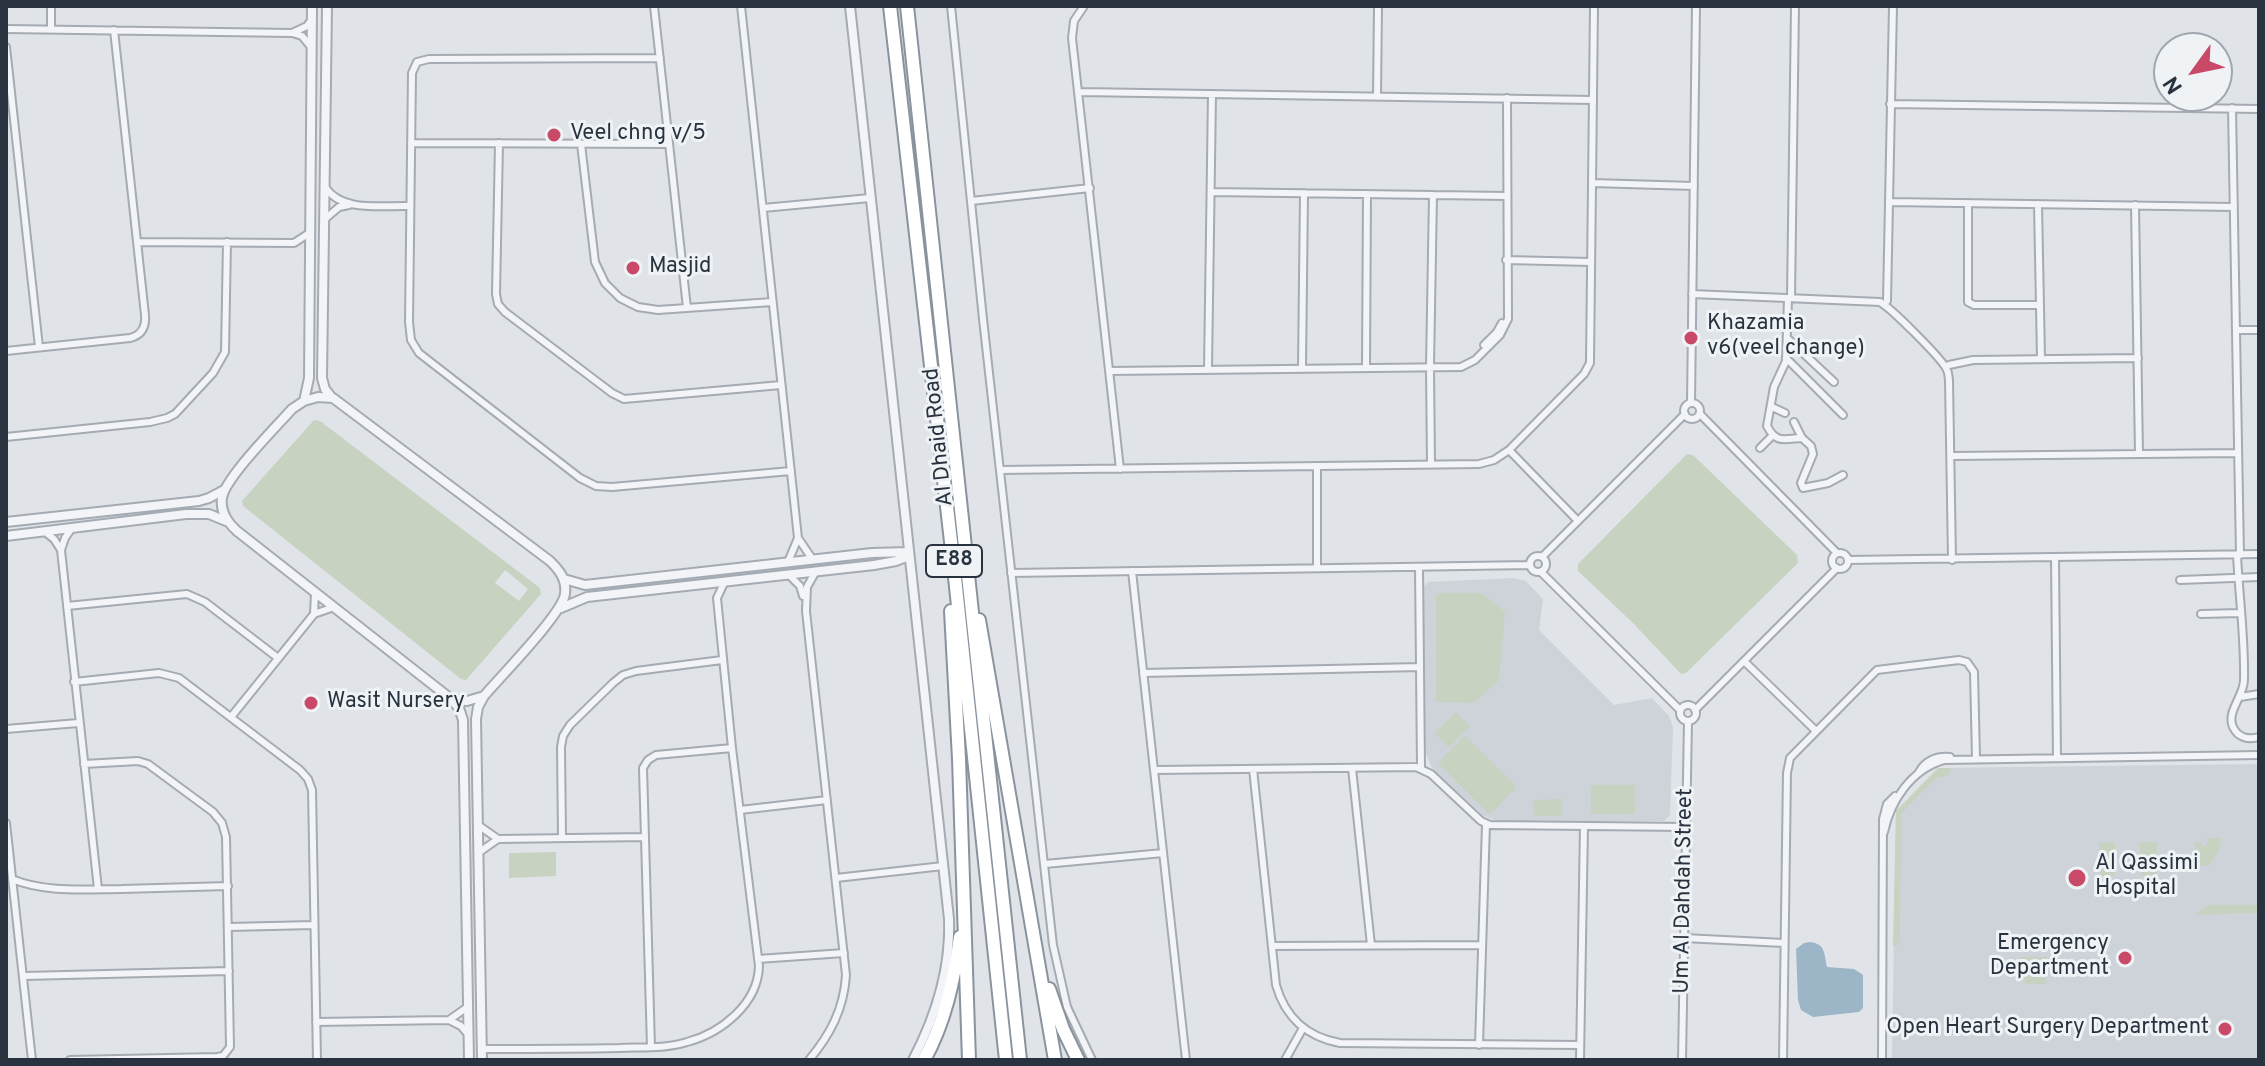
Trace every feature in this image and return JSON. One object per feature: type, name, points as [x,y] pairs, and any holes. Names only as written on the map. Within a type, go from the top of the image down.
[{"type":"highway","points":[[884,6],[897,62]]},
{"type":"highway","name":"Al Dhaid Road","points":[[890,6],[1006,1060]]},
{"type":"highway","name":"Al Dhaid Road","points":[[909,6],[1020,1060]]},
{"type":"highway","points":[[954,568],[951,608],[969,1060]]},
{"type":"highway","points":[[969,591],[980,621],[1055,1060]]},
{"type":"highway","points":[[924,1060],[952,986],[964,906]]},
{"type":"highway","points":[[1033,939],[1052,1000],[1078,1060]]},
{"type":"street","points":[[51,6],[51,29]]},
{"type":"street","points":[[304,401],[309,383],[312,6]]},
{"type":"street","points":[[327,6],[323,384],[333,398],[550,561],[564,579],[565,596],[561,608]]},
{"type":"street","points":[[654,6],[687,308]]},
{"type":"street","points":[[741,6],[798,538],[813,560]]},
{"type":"street","points":[[850,6],[949,919],[948,955],[936,1009],[913,1060]]},
{"type":"street","points":[[951,6],[1053,945],[1061,986],[1075,1028],[1092,1060]]},
{"type":"street","points":[[1377,96],[1378,6]]},
{"type":"street","points":[[1000,470],[1484,463],[1509,450],[1588,369],[1591,352],[1594,6]]},
{"type":"street","points":[[1691,403],[1696,6]]},
{"type":"street","points":[[1795,6],[1790,298],[1786,358],[1774,387],[1767,423],[1773,435],[1783,441],[1802,438]]},
{"type":"street","points":[[1887,301],[1893,6]]},
{"type":"street","points":[[1086,7],[1072,27],[1120,469]]},
{"type":"street","points":[[292,33],[307,26],[312,19]]},
{"type":"street","points":[[6,29],[292,33],[302,36],[312,49]]},
{"type":"street","points":[[6,351],[130,338],[141,333],[145,327],[114,30]]},
{"type":"street","points":[[6,47],[39,347]]},
{"type":"street","points":[[660,58],[417,62],[412,73],[410,206],[409,322],[414,347],[491,411],[580,478],[596,486],[791,471]]},
{"type":"street","points":[[1080,92],[1593,100]]},
{"type":"street","points":[[1208,369],[1212,94]]},
{"type":"street","points":[[1110,371],[1466,365],[1505,328],[1508,315],[1507,98]]},
{"type":"street","points":[[1890,104],[2153,107]]},
{"type":"street","points":[[2233,108],[2259,109]]},
{"type":"street","points":[[2232,112],[2238,578],[2244,678],[2231,716],[2233,729],[2244,738],[2259,737]]},
{"type":"street","points":[[412,143],[669,144]]},
{"type":"street","points":[[499,143],[496,294],[502,310],[624,399],[781,385]]},
{"type":"street","points":[[581,144],[593,250],[599,273],[620,298],[638,307],[658,310],[772,302]]},
{"type":"street","points":[[1592,183],[1694,186]]},
{"type":"street","points":[[325,187],[338,201],[410,206]]},
{"type":"street","points":[[971,201],[1090,188]]},
{"type":"street","points":[[1211,192],[1507,196]]},
{"type":"street","points":[[1302,367],[1304,193]]},
{"type":"street","points":[[1366,367],[1367,194]]},
{"type":"street","points":[[1431,464],[1433,195]]},
{"type":"street","points":[[763,208],[870,198]]},
{"type":"street","points":[[1889,202],[2234,207]]},
{"type":"street","points":[[1968,203],[1968,302],[1974,305],[2040,305]]},
{"type":"street","points":[[324,220],[339,207],[352,204]]},
{"type":"street","points":[[2038,204],[2041,359]]},
{"type":"street","points":[[2135,205],[2139,454]]},
{"type":"street","points":[[137,242],[294,243],[311,232]]},
{"type":"street","points":[[6,437],[150,422],[175,414],[213,373],[225,352],[227,242]]},
{"type":"street","points":[[294,243],[311,258]]},
{"type":"street","points":[[1506,260],[1591,262]]},
{"type":"street","points":[[1692,294],[1863,300],[1883,303],[1895,315],[1947,369],[1952,456],[1952,560]]},
{"type":"street","points":[[1863,300],[1879,298],[1887,301],[1895,315]]},
{"type":"street","points":[[2236,330],[2259,330]]},
{"type":"street","points":[[1787,338],[1834,382]]},
{"type":"street","points":[[1932,353],[1949,365],[1949,380]]},
{"type":"street","points":[[309,354],[322,356]]},
{"type":"street","points":[[1786,358],[1843,415]]},
{"type":"street","points":[[1949,365],[1973,360],[2138,358]]},
{"type":"street","points":[[226,521],[222,506],[224,490],[230,480],[292,409],[318,397],[333,398]]},
{"type":"street","points":[[1530,565],[1533,558],[1542,557],[1685,414],[1686,406],[1691,403],[1698,405],[1700,414],[1837,553],[1844,554],[1848,560]]},
{"type":"street","points":[[1772,407],[1785,413]]},
{"type":"street","points":[[1685,414],[1692,419],[1700,414]]},
{"type":"street","points":[[1794,422],[1813,451],[1801,483],[1803,488],[1828,483],[1843,475]]},
{"type":"street","points":[[1760,448],[1773,435]]},
{"type":"street","points":[[1509,450],[1577,520]]},
{"type":"street","points":[[1952,456],[2238,453]]},
{"type":"street","points":[[1317,467],[1317,568]]},
{"type":"street","points":[[6,522],[204,500],[224,490]]},
{"type":"street","points":[[186,514],[187,502]]},
{"type":"street","points":[[6,536],[186,514],[209,514],[226,521],[451,699],[462,714],[464,739],[469,1060]]},
{"type":"street","points":[[72,528],[61,550],[98,889]]},
{"type":"street","points":[[44,531],[61,550]]},
{"type":"street","points":[[873,553],[894,547],[906,533]]},
{"type":"street","points":[[788,562],[798,538]]},
{"type":"street","points":[[873,553],[873,565]]},
{"type":"street","points":[[564,579],[580,584],[873,553],[909,554]]},
{"type":"street","points":[[1837,553],[1832,562],[1837,568]]},
{"type":"street","points":[[482,1060],[476,719],[484,696],[561,608],[580,598],[873,565],[896,561],[909,554]]},
{"type":"street","points":[[1848,560],[2259,554]]},
{"type":"street","points":[[1541,572],[1546,566],[1542,557]]},
{"type":"street","points":[[2055,558],[2057,758]]},
{"type":"street","points":[[1530,565],[1534,571],[1541,572],[1680,710],[1681,718],[1688,721],[1694,717],[1695,710],[1837,568],[1846,566],[1848,560]]},
{"type":"street","points":[[873,565],[897,566],[911,575]]},
{"type":"street","points":[[1011,573],[1530,565]]},
{"type":"street","points":[[1419,567],[1421,768]]},
{"type":"street","points":[[806,611],[807,587],[816,571]]},
{"type":"street","points":[[1132,571],[1185,1060]]},
{"type":"street","points":[[788,574],[800,586],[806,611],[846,975],[842,1006],[827,1037],[809,1060]]},
{"type":"street","points":[[2180,580],[2259,577]]},
{"type":"street","points":[[482,1049],[651,1047],[687,1042],[727,1022],[743,1007],[755,988],[759,974],[758,959],[717,598],[725,581]]},
{"type":"street","points":[[604,582],[602,588],[606,595]]},
{"type":"street","points":[[701,584],[717,598]]},
{"type":"street","points":[[314,614],[315,593]]},
{"type":"street","points":[[67,606],[187,594],[199,599],[278,658]]},
{"type":"street","points":[[231,717],[314,614],[334,607]]},
{"type":"street","points":[[2201,614],[2240,613]]},
{"type":"street","points":[[562,837],[561,741],[570,725],[623,675],[722,660]]},
{"type":"street","points":[[1783,1060],[1788,762],[1872,673],[1880,669],[1963,660],[1974,672],[1976,758]]},
{"type":"street","points":[[1745,662],[1816,731]]},
{"type":"street","points":[[1143,673],[1420,667]]},
{"type":"street","points":[[74,682],[166,673],[179,678],[305,774],[311,784],[317,1060]]},
{"type":"street","points":[[2240,697],[2259,694]]},
{"type":"street","points":[[451,699],[467,701],[484,696]]},
{"type":"street","points":[[1680,710],[1689,705],[1695,710]]},
{"type":"street","name":"Um Al Dahdah Street","points":[[1682,1060],[1688,721]]},
{"type":"street","points":[[6,729],[78,723]]},
{"type":"street","points":[[464,739],[471,741],[478,766]]},
{"type":"street","points":[[651,1047],[643,772],[648,760],[662,754],[732,748]]},
{"type":"street","points":[[1882,1060],[1883,819],[1890,800],[1917,775],[1938,762],[1976,758],[2259,755]]},
{"type":"street","points":[[70,1060],[223,1056],[228,1052],[231,1041],[225,829],[213,812],[148,764],[138,761],[84,764]]},
{"type":"street","points":[[1352,768],[1371,945]]},
{"type":"street","points":[[1154,770],[1421,768],[1486,824],[1686,827]]},
{"type":"street","points":[[1253,769],[1278,995],[1288,1013],[1303,1028],[1321,1038],[1340,1043],[1580,1045]]},
{"type":"street","points":[[740,810],[827,800]]},
{"type":"street","points":[[6,823],[32,1060]]},
{"type":"street","points":[[1479,1045],[1486,824]]},
{"type":"street","points":[[478,825],[498,839]]},
{"type":"street","points":[[1580,1060],[1584,826]]},
{"type":"street","points":[[478,853],[498,839],[645,837]]},
{"type":"street","points":[[1045,864],[1163,853]]},
{"type":"street","points":[[836,878],[943,866]]},
{"type":"street","points":[[10,877],[40,887],[228,886]]},
{"type":"street","points":[[229,927],[313,925]]},
{"type":"street","points":[[1684,938],[1784,943]]},
{"type":"street","points":[[1272,946],[1482,945]]},
{"type":"street","points":[[758,959],[844,953]]},
{"type":"street","points":[[24,976],[229,971]]},
{"type":"street","points":[[449,1020],[469,1006]]},
{"type":"street","points":[[316,1022],[449,1020],[461,1026],[469,1036]]},
{"type":"street","points":[[1285,1060],[1303,1028]]},
{"type":"shaded area","points":[[1514,578],[1526,581],[1543,599],[1539,630],[1614,705],[1652,698],[1669,716],[1673,727],[1670,815],[1664,821],[1502,823],[1484,816],[1432,768],[1425,751],[1423,588],[1428,582]]},
{"type":"shaded area","name":"Al Qassimi Hospital","points":[[2259,764],[2259,1060],[1892,1060],[1896,811],[1938,768]]},
{"type":"green space","points":[[314,420],[320,421],[540,588],[541,594],[466,680],[461,679],[243,506],[242,501]],"holes":[[[505,570],[528,589],[519,601],[495,583]]]},
{"type":"green space","points":[[1687,454],[1693,455],[1797,555],[1798,563],[1686,673],[1681,674],[1578,571],[1578,564]]},
{"type":"green space","points":[[1482,593],[1505,612],[1499,680],[1474,703],[1436,702],[1436,595]]},
{"type":"green space","points":[[1456,712],[1470,726],[1449,748],[1435,733]]},
{"type":"green space","points":[[1465,736],[1517,787],[1490,815],[1438,763]]},
{"type":"green space","points":[[1938,768],[1951,768],[1950,775],[1936,778],[1901,814],[1900,940],[1893,946],[1896,811]]},
{"type":"green space","points":[[1591,785],[1635,785],[1635,814],[1591,814]]},
{"type":"green space","points":[[1562,799],[1562,816],[1534,816],[1533,800]]},
{"type":"green space","points":[[2207,838],[2221,838],[2220,849],[2209,866],[2195,866],[2195,842],[2207,846]]},
{"type":"green space","points":[[2115,842],[2115,877],[2100,877],[2099,843]]},
{"type":"green space","points":[[2140,842],[2157,842],[2157,876],[2141,876]]},
{"type":"green space","points":[[556,852],[556,876],[509,878],[509,853]]},
{"type":"green space","points":[[2210,905],[2259,905],[2259,913],[2193,915]]},
{"type":"green space","points":[[2019,957],[2046,957],[2046,984],[2025,984],[2024,978],[2019,982]]},
{"type":"water","points":[[1810,942],[1822,947],[1827,967],[1854,969],[1863,975],[1863,1008],[1859,1012],[1813,1017],[1801,1010],[1796,949]]},
{"type":"place","name":"Veel chng v/5","points":[[554,135]]},
{"type":"place","name":"Masjid","points":[[633,268]]},
{"type":"place","name":"Khazamia v6(veel change)","points":[[1691,338]]},
{"type":"place","name":"Wasit Nursery","points":[[311,703]]},
{"type":"place","name":"Al Qassimi Hospital","points":[[2077,878]]},
{"type":"place","name":"Emergency Department","points":[[2125,958]]},
{"type":"place","name":"Open Heart Surgery Department","points":[[2225,1029]]}]
